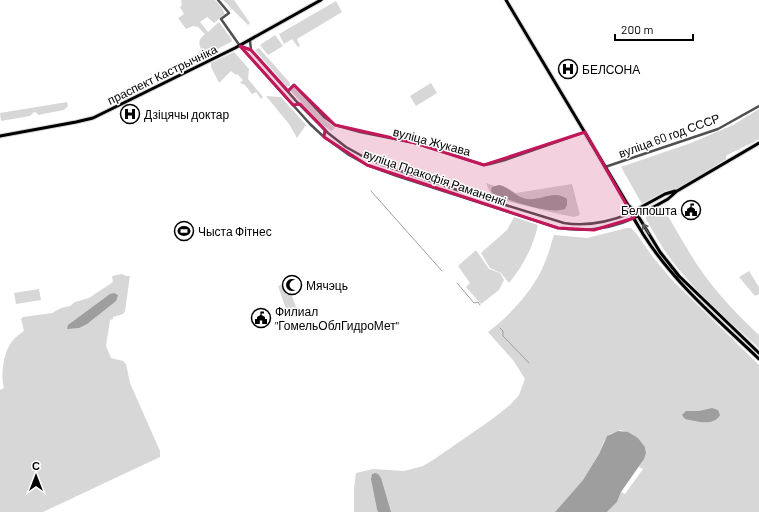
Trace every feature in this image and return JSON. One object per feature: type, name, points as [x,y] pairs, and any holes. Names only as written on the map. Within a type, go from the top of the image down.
[{"type":"main road","name":"праспект Кастрычніка","points":[[0,136],[86,120],[250,41],[321,0]]},
{"type":"main road","points":[[506,0],[655,252],[676,278],[759,359]]},
{"type":"main road","points":[[631,213],[665,194],[677,190],[759,143]]},
{"type":"main road","points":[[634,218],[668,198],[677,190]]},
{"type":"main road","points":[[628,205],[635,211],[664,256],[679,276],[759,353]]},
{"type":"street","points":[[218,0],[229,13],[221,18],[240,46]]},
{"type":"street","points":[[250,41],[251,50]]},
{"type":"street","name":"вуліца Пракофія Раманенкі","points":[[240,46],[251,50],[297,102],[328,133],[346,147],[383,165],[552,220],[575,225],[596,223],[631,213]]},
{"type":"street","name":"вуліца Пракофія Раманенкі","points":[[240,46],[324,137],[349,155],[367,165],[544,224],[570,230],[594,230],[610,227],[634,218]]},
{"type":"street","name":"вуліца Жукава","points":[[288,91],[294,85],[324,117],[335,125],[412,142],[480,164],[490,164],[585,132]]},
{"type":"street","points":[[293,105],[297,102]]},
{"type":"street","name":"вуліца 60 год СССР","points":[[605,167],[718,129],[759,106]]},
{"type":"street","points":[[324,137],[324,133],[328,133]]},
{"type":"street","points":[[459,196],[462,194],[460,191]]},
{"type":"highlighted area","points":[[240,46],[251,50],[288,91],[294,85],[335,125],[415,143],[484,165],[585,132],[634,218],[594,230],[558,228],[367,165],[324,137],[325,130],[300,104],[293,105]]},
{"type":"shaded area","points":[[181,0],[215,0],[225,14],[214,23],[207,17],[200,22],[208,32],[219,22],[232,40],[231,42],[198,59],[198,54],[201,49],[201,37],[205,34],[198,27],[193,26],[186,29],[178,18],[184,14],[180,7],[182,5]]},
{"type":"shaded area","points":[[223,0],[234,0],[250,23],[248,25]]},
{"type":"shaded area","points":[[336,1],[342,12],[297,39],[300,46],[298,47],[292,39],[284,44],[279,34]]},
{"type":"shaded area","points":[[275,35],[283,46],[268,55],[260,45]]},
{"type":"shaded area","points":[[259,48],[290,83],[290,86],[287,87],[255,50]]},
{"type":"shaded area","points":[[234,52],[249,69],[248,79],[263,97],[261,99],[256,92],[252,94],[245,85],[240,83],[243,80],[231,71],[219,83],[211,67],[211,63]]},
{"type":"shaded area","points":[[431,83],[437,93],[416,106],[410,96]]},
{"type":"shaded area","points":[[295,88],[325,120],[335,128],[331,131],[319,122],[291,91]]},
{"type":"shaded area","points":[[266,96],[281,97],[306,125],[297,138],[289,124]]},
{"type":"shaded area","points":[[67,102],[68,106],[64,110],[38,115],[34,112],[30,116],[1,121],[0,113]]},
{"type":"shaded area","points":[[759,109],[759,139],[734,151],[726,156],[726,159],[679,188],[665,191],[642,204],[621,167],[691,143],[733,125]]},
{"type":"shaded area","points":[[486,183],[495,186],[502,186],[516,193],[572,184],[580,215],[574,217],[554,213],[492,197]]},
{"type":"shaded area","points":[[499,185],[527,199],[552,195],[562,196],[567,199],[567,205],[565,209],[550,210],[518,203],[492,193],[492,187]]},
{"type":"shaded area","points":[[662,206],[705,276],[731,307],[759,335],[759,348],[702,295],[681,273],[665,251],[646,219],[646,216]]},
{"type":"shaded area","points":[[514,217],[538,225],[527,256],[509,283],[501,273],[490,268],[481,253],[507,230]]},
{"type":"shaded area","points":[[631,228],[636,233],[652,256],[673,281],[759,365],[759,512],[607,512],[617,502],[621,492],[625,494],[643,469],[639,467],[646,453],[645,447],[638,438],[621,430],[610,434],[604,441],[599,454],[583,480],[555,512],[354,512],[356,473],[373,469],[404,471],[423,466],[491,420],[510,405],[519,395],[525,379],[513,360],[488,332],[513,310],[529,291],[541,272],[554,235],[587,238]]},
{"type":"shaded area","points":[[476,250],[489,269],[500,273],[504,280],[499,290],[481,304],[466,287],[470,283],[458,266]]},
{"type":"shaded area","points":[[749,271],[759,287],[759,294],[755,296],[739,277]]},
{"type":"shaded area","points":[[122,274],[130,276],[125,311],[123,314],[113,317],[113,319],[110,320],[106,346],[111,358],[123,361],[126,364],[130,383],[160,451],[160,457],[43,512],[0,512],[0,390],[4,388],[2,376],[5,355],[14,339],[24,331],[21,319],[23,317],[52,313],[61,308],[70,306],[75,302],[89,298],[113,282],[112,276]]},
{"type":"shaded area","points":[[287,284],[299,316],[289,318],[278,286]]},
{"type":"shaded area","points":[[39,289],[41,300],[16,304],[14,293]]},
{"type":"shaded area","points":[[114,293],[118,295],[116,301],[87,324],[79,328],[67,329],[68,325],[110,294]]},
{"type":"shaded area","points":[[712,408],[718,410],[720,415],[717,419],[709,422],[699,422],[685,419],[682,415],[686,411],[699,411]]},
{"type":"shaded area","points":[[618,431],[628,432],[638,438],[645,447],[646,453],[644,459],[621,492],[617,502],[607,512],[555,512],[583,480],[599,454],[607,436]]},
{"type":"shaded area","points":[[375,473],[381,478],[391,512],[378,512],[371,479],[372,474]]},
{"type":"waterway","points":[[371,191],[442,271]]},
{"type":"waterway","points":[[457,283],[474,303],[478,302],[480,305]]},
{"type":"waterway","points":[[500,328],[503,331],[503,336],[529,363]]},
{"type":"place","name":"БЕЛСОНА","points":[[568,69]]},
{"type":"place","name":"Дзіцячы доктар","points":[[130,114]]},
{"type":"place","name":"Белпошта","points":[[691,210]]},
{"type":"place","name":"Чыста Фітнес","points":[[184,231]]},
{"type":"place","name":"Мячэць","points":[[292,285]]},
{"type":"place","name":"Филиал \"ГомельОблГидроМет\"","points":[[261,318]]}]
